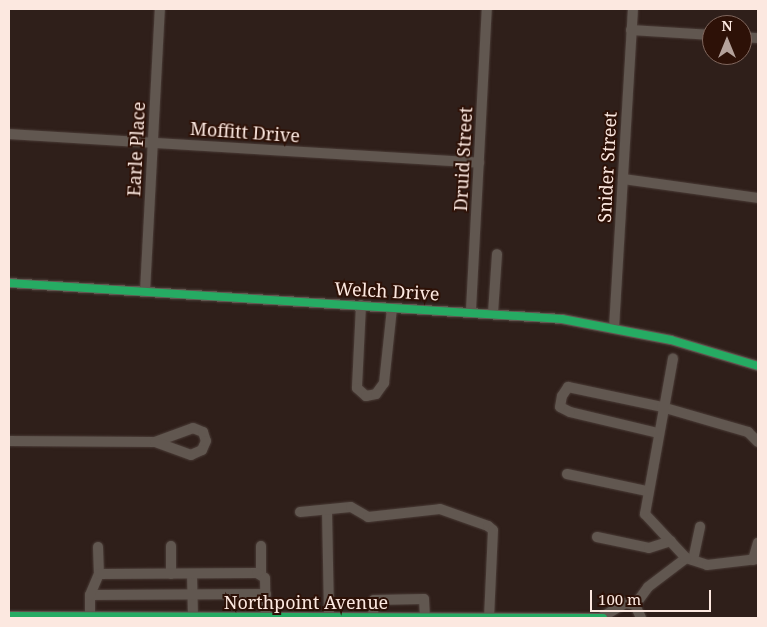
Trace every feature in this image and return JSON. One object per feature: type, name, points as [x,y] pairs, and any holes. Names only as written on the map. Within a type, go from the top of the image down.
[{"type":"street","name":"Earle Place","points":[[145,292],[160,9]]},
{"type":"street","name":"Druid Street","points":[[471,310],[487,9]]},
{"type":"street","name":"Snider Street","points":[[614,328],[633,9]]},
{"type":"street","points":[[631,30],[702,34]]},
{"type":"street","name":"Moffitt Drive","points":[[9,134],[479,163]]},
{"type":"street","points":[[623,179],[758,198]]},
{"type":"street","points":[[493,313],[497,254]]},
{"type":"street","name":"Welch Drive","points":[[9,282],[392,308],[471,310],[614,328],[758,366]]},
{"type":"street","points":[[361,306],[357,384],[366,396],[376,394],[384,383],[392,308]]},
{"type":"street","points":[[673,359],[662,407],[647,491],[645,514],[690,559],[707,565],[755,560],[758,543]]},
{"type":"street","points":[[658,433],[560,408],[568,387],[662,407],[748,432],[758,442]]},
{"type":"street","points":[[9,441],[155,442]]},
{"type":"street","points":[[568,474],[647,491]]},
{"type":"street","points":[[300,512],[351,508],[368,517],[440,509],[488,526],[493,530],[489,618]]},
{"type":"street","points":[[322,617],[327,510]]},
{"type":"street","points":[[641,618],[636,605],[648,587],[690,559],[700,527]]},
{"type":"street","points":[[597,537],[649,548],[670,541]]},
{"type":"street","points":[[171,546],[171,574]]},
{"type":"street","points":[[261,546],[261,573],[269,617]]},
{"type":"street","points":[[90,617],[90,595],[99,574],[98,547]]},
{"type":"street","points":[[99,574],[261,573]]},
{"type":"street","points":[[192,574],[193,617]]},
{"type":"street","points":[[90,595],[266,594]]},
{"type":"street","points":[[373,617],[374,600],[424,600],[425,617]]},
{"type":"street","name":"Northpoint Avenue","points":[[9,616],[58,618],[603,618],[619,604],[636,605]]},
{"type":"cycle path","points":[[9,283],[562,319],[671,340],[758,366]]},
{"type":"cycle path","points":[[9,616],[603,618]]}]
